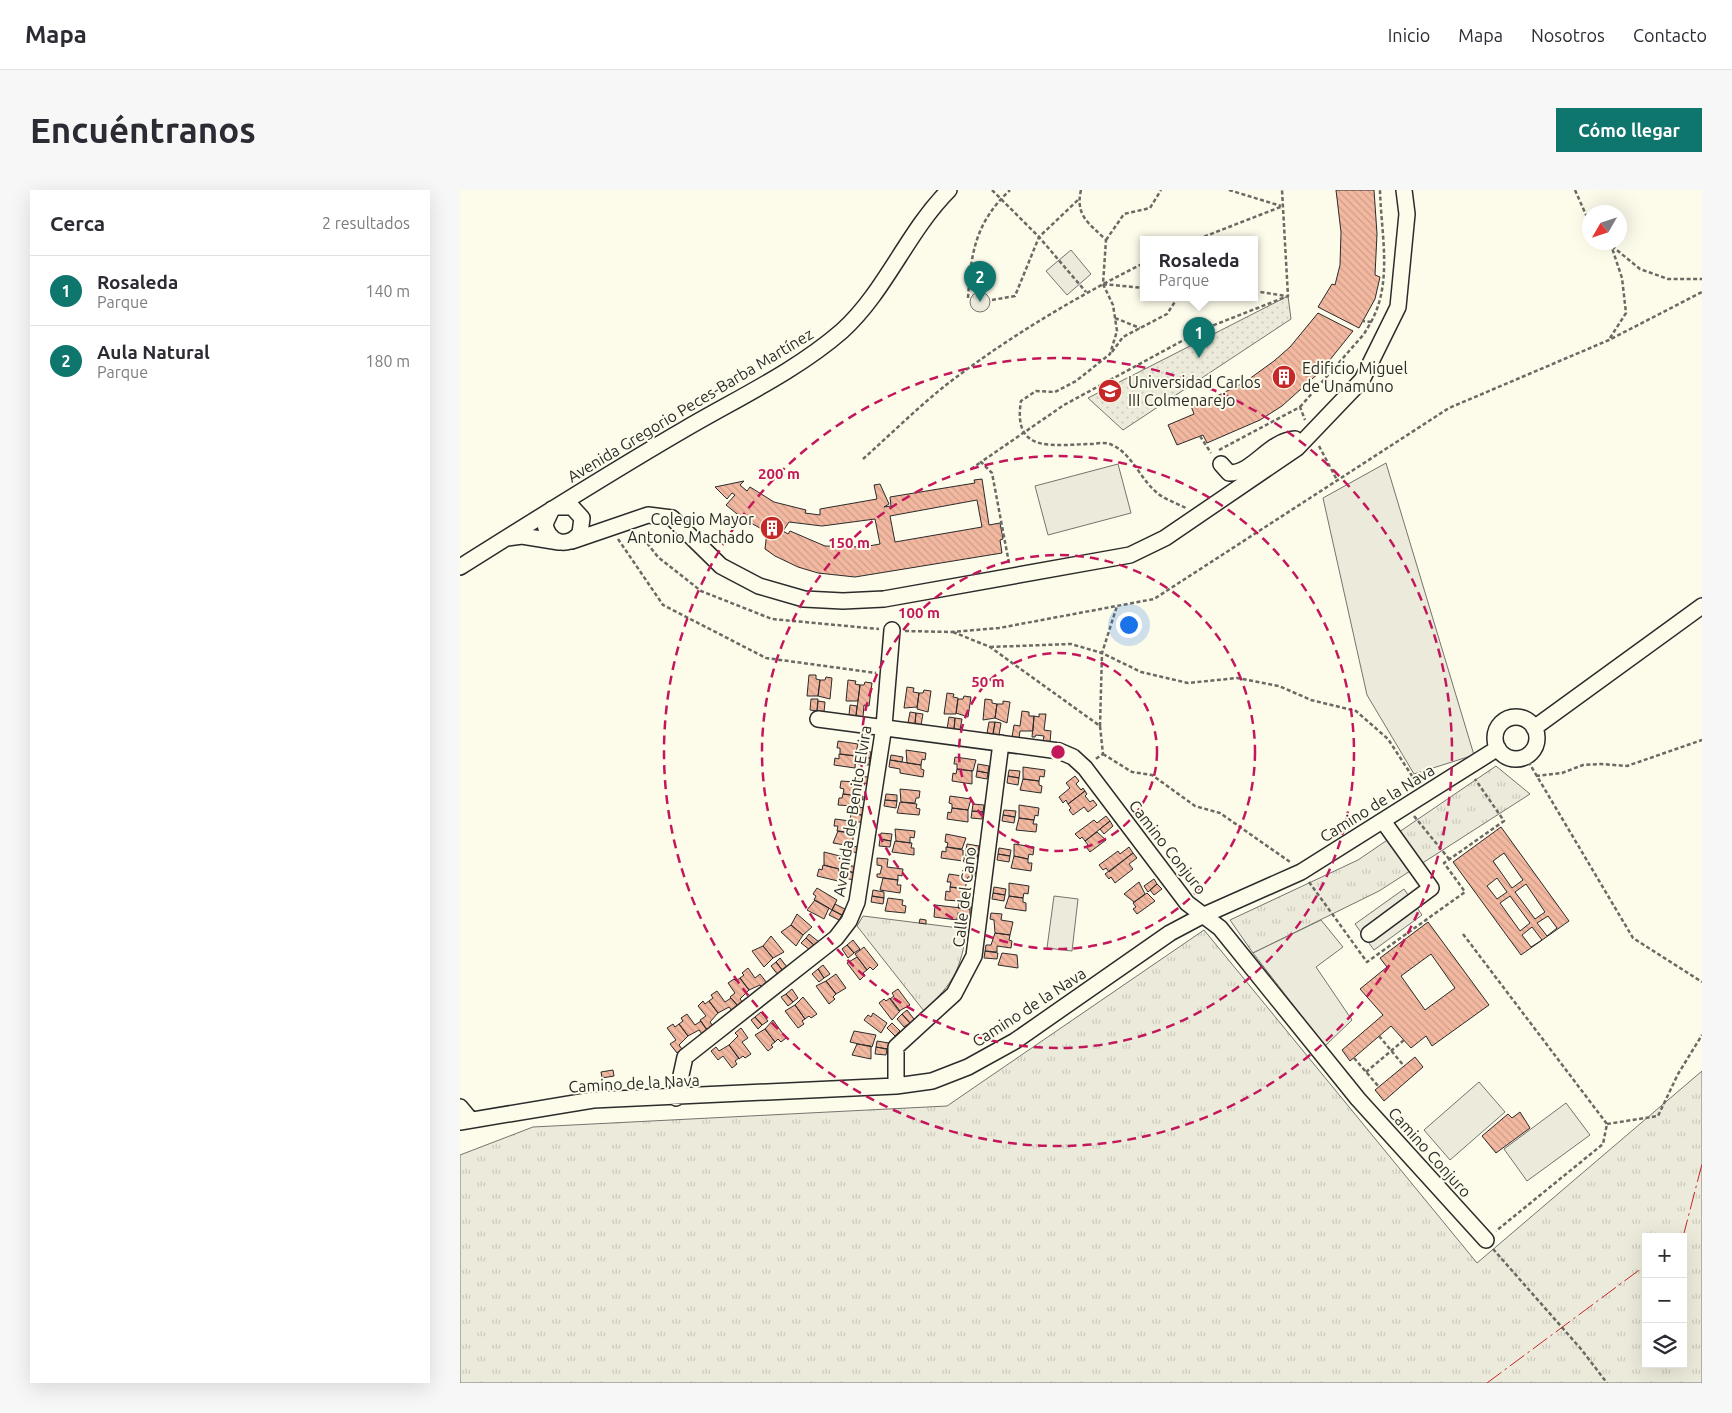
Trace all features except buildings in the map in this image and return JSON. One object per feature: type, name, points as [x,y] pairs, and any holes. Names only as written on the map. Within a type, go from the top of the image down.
[{"type":"street","name":"Avenida Gregorio Peces-Barba Martínez","points":[[460,567],[554,508],[811,356],[843,330],[865,306],[916,230],[949,190]]},
{"type":"street","points":[[506,538],[522,536],[566,541],[648,515],[672,518],[721,566],[759,586],[804,599],[843,601],[884,600],[1130,555],[1164,538],[1200,516],[1297,448],[1310,432],[1362,380],[1398,308],[1407,214],[1404,190]]},
{"type":"street","points":[[1221,464],[1229,473],[1238,473],[1284,440],[1295,439],[1297,448]]},
{"type":"street","points":[[580,493],[576,502],[579,514],[580,533],[566,541],[549,535],[546,530],[546,518],[554,508],[567,505],[579,514],[591,523],[610,527]]},
{"type":"street","points":[[1534,728],[1702,606]]},
{"type":"street","name":"Avenida de Benito Elvira","points":[[676,1098],[685,1057],[836,938],[849,921],[857,902],[884,726],[890,675],[892,630]]},
{"type":"street","points":[[1522,718],[1534,728],[1536,744],[1525,756],[1510,758],[1498,748],[1495,740],[1496,732],[1506,719],[1522,718]]},
{"type":"street","name":"Camino Conjuro","points":[[818,719],[884,726],[1059,751],[1073,757],[1085,768],[1187,903],[1220,928],[1358,1100],[1486,1240]]},
{"type":"street","name":"Calle del Caño","points":[[896,1086],[896,1048],[954,994],[974,956],[1001,743]]},
{"type":"street","name":"Camino de la Nava","points":[[465,1121],[593,1100],[676,1098],[896,1086],[932,1081],[968,1067],[1015,1041],[1170,933],[1202,916],[1301,872],[1498,748]]},
{"type":"street","points":[[1369,934],[1431,888],[1383,821]]},
{"type":"street","points":[[460,1107],[465,1121]]},
{"type":"path","points":[[992,190],[1039,237],[1086,292]]},
{"type":"path","points":[[968,298],[970,265],[979,228],[1010,190]]},
{"type":"path","points":[[1080,190],[1081,215],[1106,240]]},
{"type":"path","points":[[1110,354],[1117,331],[1114,305],[1103,284],[1106,240],[1124,214],[1150,208],[1162,190]]},
{"type":"path","points":[[1229,190],[1269,204],[1283,206]]},
{"type":"path","points":[[1282,190],[1288,296]]},
{"type":"path","points":[[1200,436],[1210,454],[1300,406],[1364,334],[1378,311],[1385,269],[1380,190]]},
{"type":"path","points":[[1575,190],[1582,206]]},
{"type":"path","points":[[992,300],[1014,296],[1039,237],[1079,199]]},
{"type":"path","points":[[1206,236],[1283,206]]},
{"type":"path","points":[[1609,340],[1626,313],[1622,278],[1613,250]]},
{"type":"path","points":[[1616,250],[1640,268],[1668,279],[1702,279]]},
{"type":"path","points":[[862,459],[945,386],[1009,340],[1086,292],[1140,265]]},
{"type":"path","points":[[1103,284],[1140,288]]},
{"type":"path","points":[[1258,292],[1288,296]]},
{"type":"path","points":[[629,520],[658,557],[701,591],[772,619],[892,630],[951,632],[1000,628],[1154,599],[1449,408],[1609,340],[1702,292]]},
{"type":"path","points":[[971,469],[1064,405],[1204,329],[1288,296]]},
{"type":"path","points":[[1175,301],[1167,314],[1123,337],[1110,354],[1076,381],[1055,392],[1036,391],[1021,401],[1018,419],[1023,433],[1038,445],[1110,443],[1123,451],[1138,473],[1157,493],[1200,516]]},
{"type":"path","points":[[1115,318],[1140,328]]},
{"type":"path","points":[[1362,321],[1372,322]]},
{"type":"path","points":[[1300,406],[1310,432],[1337,480]]},
{"type":"path","points":[[981,462],[992,473],[1012,576]]},
{"type":"path","points":[[610,527],[663,605],[766,658],[890,675]]},
{"type":"path","points":[[1103,754],[1100,726],[1102,653],[1117,606]]},
{"type":"path","points":[[951,632],[990,647],[1100,726]]},
{"type":"path","points":[[990,647],[1071,644],[1102,653],[1141,672],[1188,683],[1236,678],[1279,686],[1311,700],[1356,711],[1388,739],[1414,779],[1406,806],[1449,859]]},
{"type":"path","points":[[1536,776],[1562,773],[1583,765],[1626,766],[1702,740]]},
{"type":"path","points":[[1085,768],[1103,754]]},
{"type":"path","points":[[1103,754],[1132,772],[1152,775],[1195,806],[1220,813],[1249,835],[1282,854],[1301,872]]},
{"type":"path","points":[[1525,756],[1633,938],[1702,982]]},
{"type":"path","points":[[1463,934],[1608,1124],[1604,1144],[1486,1240],[1581,1349],[1607,1383]]},
{"type":"path","points":[[1608,1124],[1658,1116],[1678,1074],[1702,1035]]},
{"type":"path","points":[[1379,1036],[1404,1066]]},
{"type":"path","points":[[1366,1072],[1404,1040]]},
{"type":"path","points":[[1354,1058],[1379,1087]]},
{"type":"green space","points":[[980,292],[987,295],[990,302],[987,309],[980,312],[973,309],[970,302],[973,295]]},
{"type":"green space","points":[[1288,296],[1291,319],[1123,430],[1088,398]]},
{"type":"green space","points":[[1118,464],[1131,513],[1048,535],[1035,486]]},
{"type":"green space","points":[[1496,766],[1530,794],[1379,891],[1253,953],[1230,920],[1358,860]]},
{"type":"green space","points":[[1054,896],[1078,899],[1072,951],[1047,948]]},
{"type":"green space","points":[[863,916],[967,929],[962,955],[954,974],[943,991],[924,1011],[857,926]]},
{"type":"green space","points":[[1204,930],[1477,1263],[1702,1071],[1702,1383],[460,1383],[460,1155],[533,1127],[947,1106]]},
{"type":"green space","points":[[1479,1082],[1505,1112],[1450,1160],[1424,1130]]},
{"type":"green space","points":[[1566,1103],[1590,1135],[1527,1181],[1504,1149]]},
{"type":"shaded area","points":[[1071,250],[1091,274],[1067,295],[1046,271]]},
{"type":"shaded area","points":[[1386,463],[1474,755],[1414,774],[1367,695],[1323,498]]},
{"type":"shaded area","points":[[1404,889],[1422,915],[1374,950],[1355,924]]},
{"type":"shaded area","points":[[1321,920],[1343,947],[1316,967],[1352,1020],[1325,1046],[1253,953]]},
{"type":"power","points":[[1684,1233],[1702,1164]]},
{"type":"power","points":[[1487,1383],[1642,1268]]},
{"type":"place","name":"Aula Natural","points":[[980,302]]},
{"type":"place","name":"Rosaleda","points":[[1199,358]]},
{"type":"place","name":"Edificio Miguel de Unamuno","points":[[1284,377]]},
{"type":"place","name":"Universidad Carlos III Colmenarejo","points":[[1110,391]]},
{"type":"place","name":"Colegio Mayor Antonio Machado","points":[[772,528]]}]
